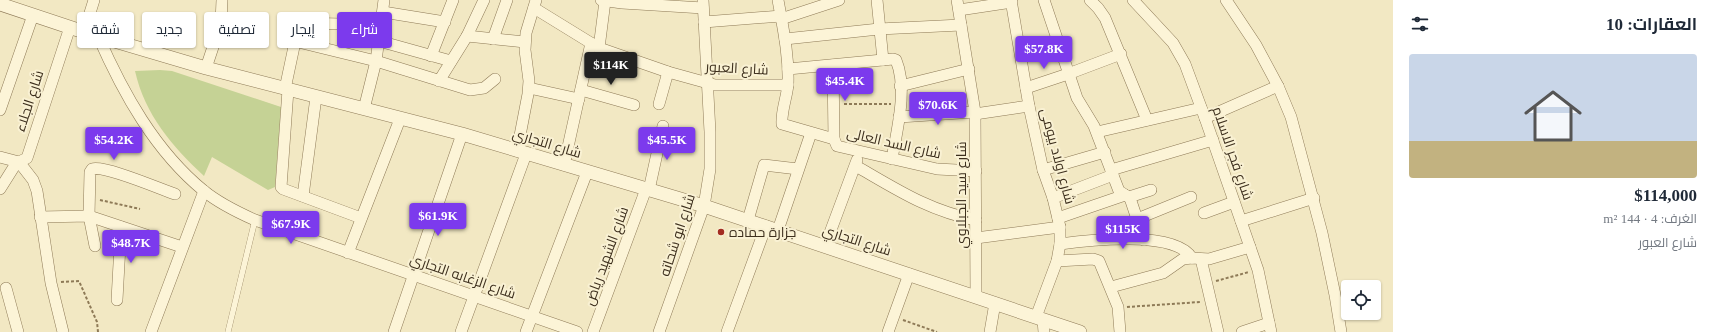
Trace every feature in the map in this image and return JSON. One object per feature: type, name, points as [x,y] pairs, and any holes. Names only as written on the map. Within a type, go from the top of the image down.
[{"type":"street","points":[[90,12],[94,0]]},
{"type":"street","points":[[206,68],[221,22],[222,0]]},
{"type":"street","points":[[383,12],[384,0]]},
{"type":"street","points":[[432,56],[453,0]]},
{"type":"street","points":[[439,81],[467,36],[484,0]]},
{"type":"street","points":[[493,39],[507,0]]},
{"type":"street","points":[[564,165],[580,94],[595,46],[603,0],[703,4]]},
{"type":"street","points":[[778,0],[785,39],[788,69],[788,85],[782,124],[834,139],[833,65]]},
{"type":"street","points":[[704,22],[781,18],[839,0]]},
{"type":"street","points":[[877,0],[883,60]]},
{"type":"street","points":[[1044,0],[1077,98],[1097,132],[1120,192],[1127,196],[1144,240]]},
{"type":"street","points":[[1090,0],[1105,18],[1147,120]]},
{"type":"street","name":"شارع فجر الاسلام","points":[[1133,0],[1167,36],[1185,64],[1258,270],[1270,327]]},
{"type":"street","points":[[1226,0],[1256,45],[1278,86],[1291,117],[1314,198],[1335,295],[1341,332]]},
{"type":"street","points":[[958,5],[1012,1]]},
{"type":"street","name":"شارع اولاد بيومى","points":[[1012,1],[1029,106],[1043,170],[1053,198],[1059,222],[1060,244],[1041,323]]},
{"type":"street","name":"شارع التجاري","points":[[0,4],[77,30]]},
{"type":"street","points":[[461,332],[522,152],[529,88],[525,42],[526,33],[535,4]]},
{"type":"street","name":"شارع العبور","points":[[535,4],[595,46],[668,72],[709,84],[788,85]]},
{"type":"street","name":"شارع ابو شحاته","points":[[659,332],[704,206],[710,169],[711,151],[709,84],[703,4]]},
{"type":"street","name":"شارع سيد الجبلاوي","points":[[958,5],[975,113],[976,296]]},
{"type":"street","points":[[392,13],[445,22]]},
{"type":"street","points":[[0,110],[33,15]]},
{"type":"street","points":[[785,39],[879,29],[961,25]]},
{"type":"street","name":"شارع الجلاء","points":[[0,189],[18,162],[26,158],[70,27]]},
{"type":"street","points":[[467,36],[525,42]]},
{"type":"street","points":[[392,45],[451,61]]},
{"type":"street","name":"شارع التجاري","points":[[134,47],[206,68],[462,134],[704,206],[976,296],[1041,323],[1080,332]]},
{"type":"street","name":"شارع الزغابه التجاري","points":[[104,48],[122,86],[150,132],[180,168],[204,191],[226,206],[255,220],[577,332]]},
{"type":"street","points":[[293,48],[286,89],[281,184],[283,189],[361,218]]},
{"type":"street","points":[[323,48],[376,61],[474,91],[484,88],[495,79]]},
{"type":"street","points":[[364,109],[378,48]]},
{"type":"street","points":[[1026,88],[1121,54]]},
{"type":"street","points":[[788,69],[893,59],[896,61],[901,104],[892,158]]},
{"type":"street","points":[[900,86],[969,69]]},
{"type":"street","points":[[659,104],[668,72]]},
{"type":"street","points":[[1097,132],[1147,120],[1203,113],[1278,86]]},
{"type":"street","points":[[529,88],[580,94],[634,105]]},
{"type":"street","points":[[303,196],[316,97]]},
{"type":"street","points":[[899,117],[975,113],[1029,106]]},
{"type":"street","points":[[348,253],[400,119]]},
{"type":"street","name":"شارع الشهيد رياض","points":[[593,332],[648,190],[664,126]]},
{"type":"street","points":[[727,332],[798,170],[811,133]]},
{"type":"street","points":[[394,332],[462,134]]},
{"type":"street","name":"شارع السد العالى","points":[[834,139],[837,146],[860,152],[937,169],[976,171]]},
{"type":"street","points":[[1053,198],[1112,172],[1213,140]]},
{"type":"street","points":[[825,246],[860,152]]},
{"type":"street","points":[[1043,170],[1105,152]]},
{"type":"street","points":[[0,157],[18,162],[35,186],[52,282],[63,332]]},
{"type":"street","points":[[748,220],[764,165],[798,170]]},
{"type":"street","points":[[856,166],[928,206],[949,214],[976,220]]},
{"type":"street","points":[[95,246],[89,216],[90,172],[92,169],[97,168],[175,194]]},
{"type":"street","points":[[526,332],[587,172]]},
{"type":"street","points":[[976,238],[1059,222],[1127,196],[1151,190]]},
{"type":"street","points":[[151,332],[163,304],[182,247],[204,191]]},
{"type":"street","points":[[1137,219],[1191,197]]},
{"type":"street","points":[[1241,221],[1314,198]]},
{"type":"street","points":[[1204,213],[1234,202]]},
{"type":"street","points":[[40,217],[89,216],[182,247]]},
{"type":"street","points":[[117,300],[121,226]]},
{"type":"street","points":[[1060,244],[1102,239],[1144,240],[1180,247],[1196,258],[1207,284],[1218,332]]},
{"type":"street","points":[[1111,287],[1163,273],[1183,259],[1209,259],[1250,247]]},
{"type":"street","points":[[1057,260],[1096,259],[1100,263],[1118,307],[1120,332]]},
{"type":"street","points":[[888,332],[909,274]]},
{"type":"street","points":[[6,288],[18,332]]},
{"type":"street","points":[[990,332],[995,303]]},
{"type":"street","points":[[1242,332],[1270,327]]},
{"type":"lane","points":[[228,332],[255,220]]},
{"type":"path","points":[[833,105],[901,104]]},
{"type":"path","points":[[89,197],[140,209]]},
{"type":"path","points":[[1207,284],[1258,270]]},
{"type":"path","points":[[52,282],[78,281],[97,322],[98,332]]},
{"type":"path","points":[[1118,307],[1211,302]]},
{"type":"path","points":[[894,317],[938,332]]},
{"type":"green space","points":[[135,71],[172,71],[281,107],[275,187],[268,190],[212,157],[204,176],[192,165],[161,129],[153,116],[140,87]]},
{"type":"place","name":"جزارة حماده","points":[[721,232]]}]
